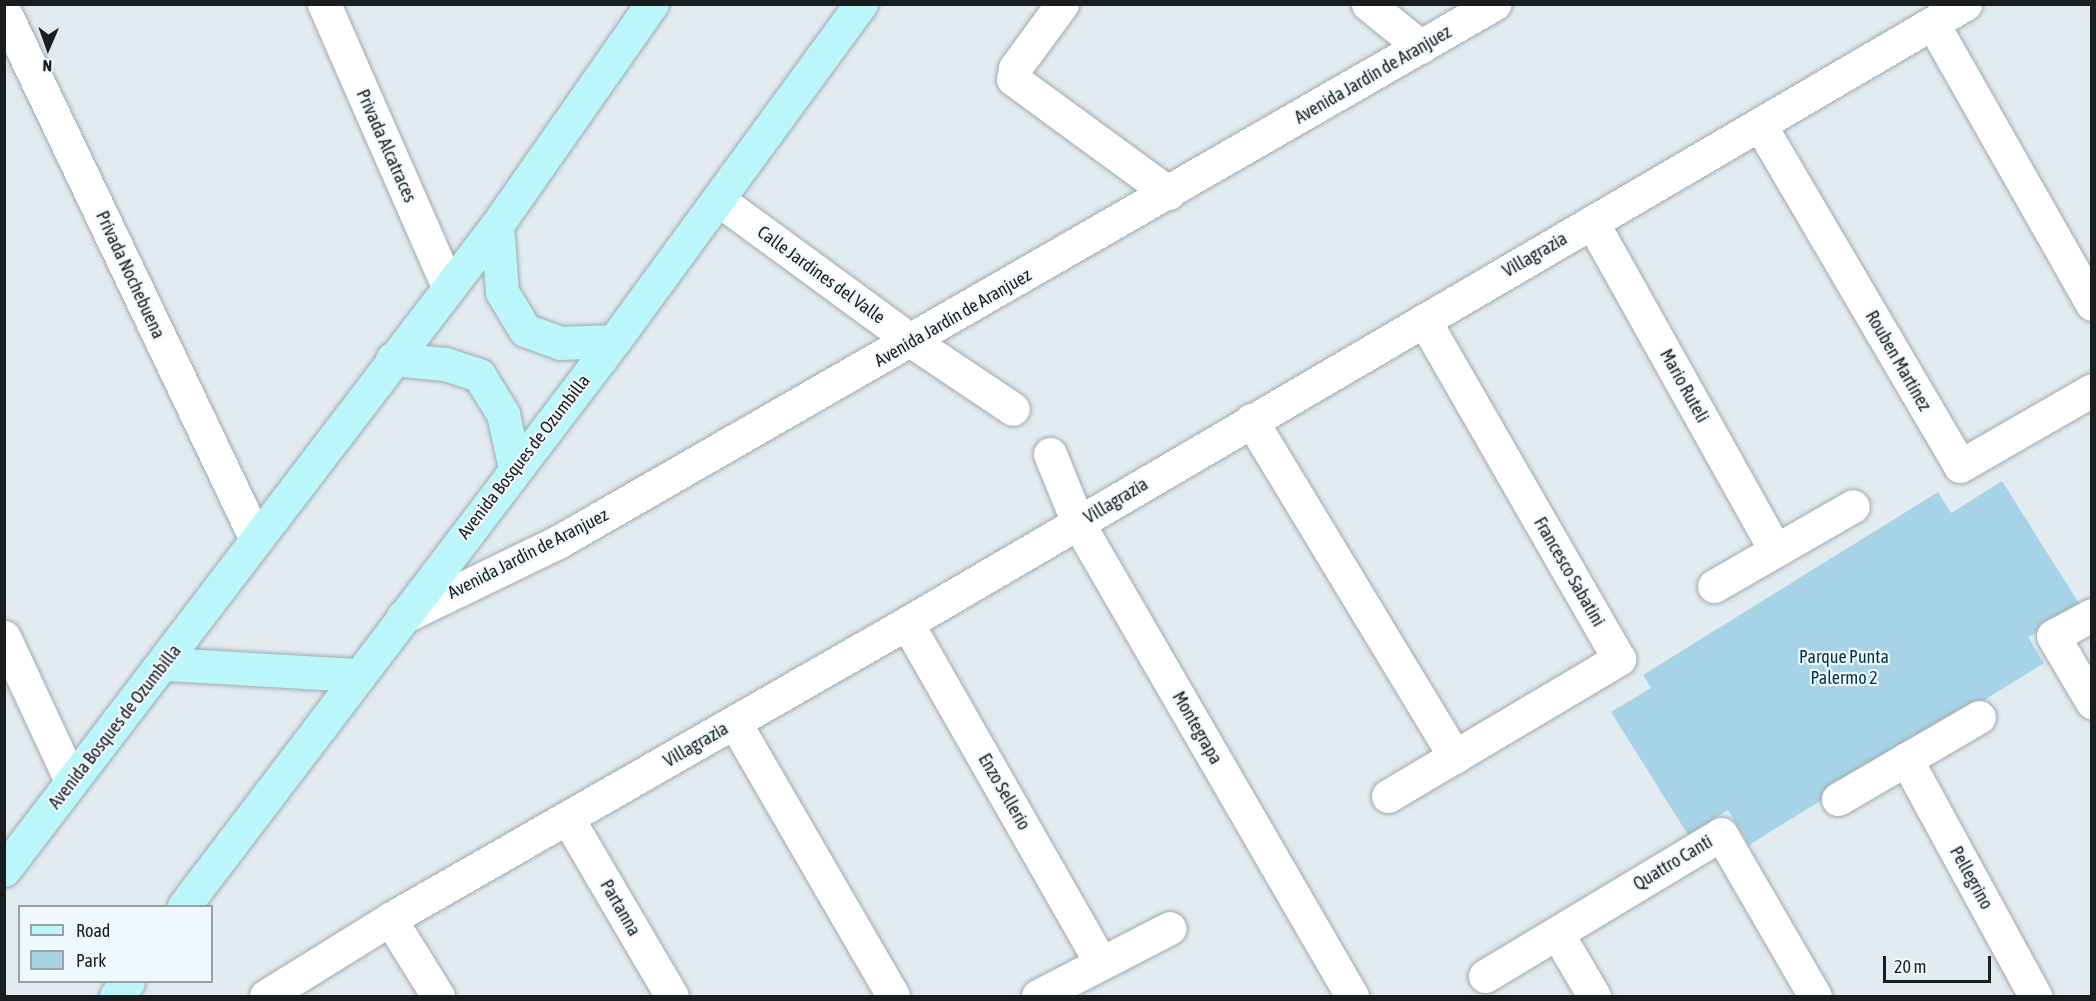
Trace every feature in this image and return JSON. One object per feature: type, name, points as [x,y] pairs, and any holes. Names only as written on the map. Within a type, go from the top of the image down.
[{"type":"main road","name":"Avenida Bosques de Ozumbilla","points":[[4,870],[71,781],[166,664],[256,539],[497,225],[652,4]]},
{"type":"main road","name":"Avenida Bosques de Ozumbilla","points":[[185,905],[357,675],[614,341],[861,4]]},
{"type":"main road","points":[[497,225],[502,292],[525,330],[560,343],[614,341]]},
{"type":"main road","points":[[392,359],[445,364],[479,375],[502,414],[515,468]]},
{"type":"main road","points":[[166,664],[357,675]]},
{"type":"main road","points":[[116,996],[126,983]]},
{"type":"street","name":"Privada Alcatraces","points":[[324,4],[448,287]]},
{"type":"street","points":[[1062,4],[1015,68],[1013,79],[1169,193]]},
{"type":"street","points":[[1368,4],[1421,47]]},
{"type":"street","name":"Avenida Jardín de Aranjuez","points":[[403,617],[558,542],[913,342],[1494,4]]},
{"type":"street","name":"Villagrazia","points":[[266,996],[390,919],[735,723],[1965,4]]},
{"type":"street","name":"Privada Nochebuena","points":[[4,10],[256,539]]},
{"type":"street","points":[[1933,24],[2091,304]]},
{"type":"street","name":"Rouben Martínez","points":[[1760,125],[1960,466],[2091,390]]},
{"type":"street","name":"Calle Jardines del Valle","points":[[719,200],[913,342],[1013,408]]},
{"type":"street","name":"Mario Ruteli","points":[[1592,222],[1775,550]]},
{"type":"street","name":"Francesco Sabatini","points":[[1388,796],[1619,659],[1424,320]]},
{"type":"street","points":[[1251,420],[1455,757]]},
{"type":"street","name":"Montegrapa","points":[[1050,454],[1078,523],[1352,996]]},
{"type":"street","points":[[1714,586],[1853,506]]},
{"type":"street","points":[[2091,615],[2053,636],[2091,702]]},
{"type":"street","name":"Enzo Sellerio","points":[[907,623],[1100,961]]},
{"type":"street","points":[[4,637],[15,683],[71,781]]},
{"type":"street","points":[[1838,799],[1979,717]]},
{"type":"street","points":[[735,723],[893,996]]},
{"type":"street","name":"Pellegrino","points":[[1906,759],[2035,996]]},
{"type":"street","name":"Partanna","points":[[568,819],[672,996]]},
{"type":"street","name":"Quattro Canti","points":[[1485,976],[1720,834],[1815,996]]},
{"type":"street","points":[[390,919],[438,996]]},
{"type":"street","points":[[1038,996],[1100,961],[1170,928]]},
{"type":"street","points":[[1557,933],[1594,996]]},
{"type":"green space","name":"Parque Punta Palermo 2","points":[[2002,481],[2080,605],[2028,637],[2044,663],[1749,845],[1728,810],[1688,835],[1611,712],[1651,688],[1643,675],[1938,492],[1951,513]]}]
